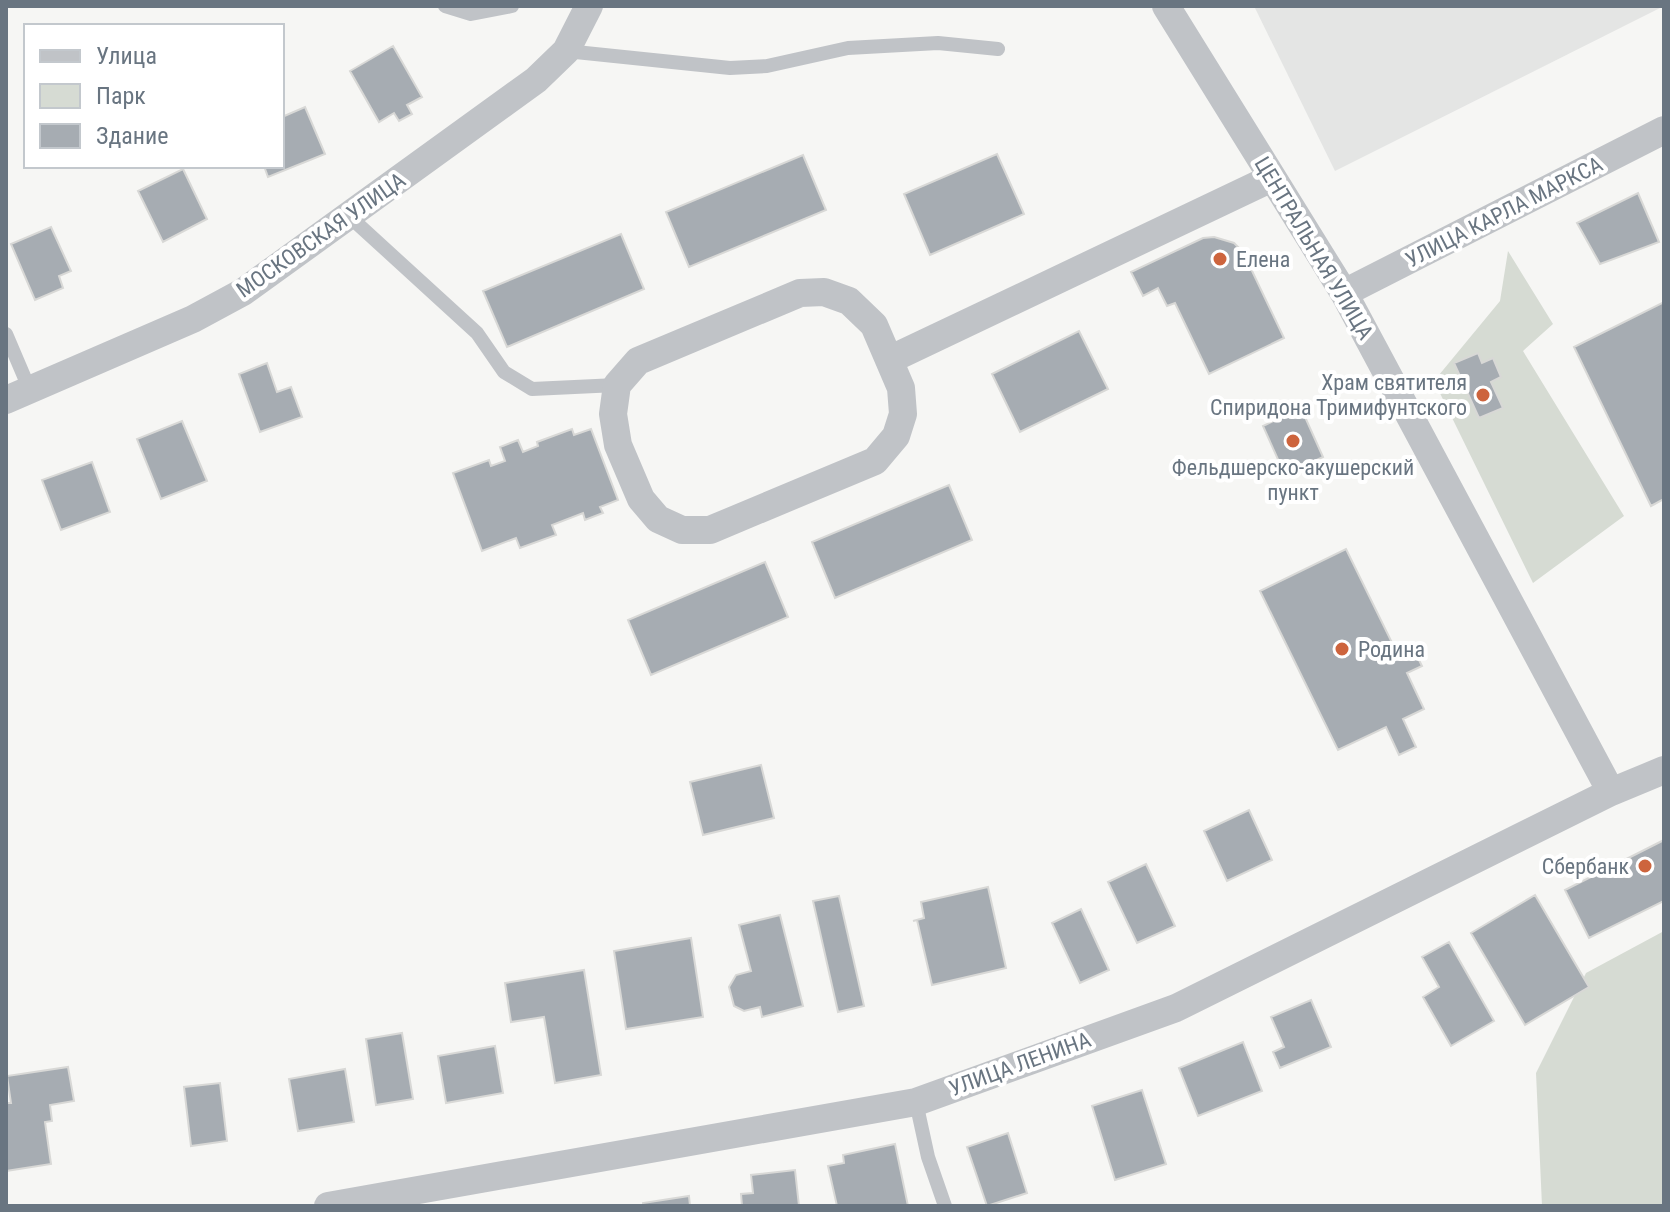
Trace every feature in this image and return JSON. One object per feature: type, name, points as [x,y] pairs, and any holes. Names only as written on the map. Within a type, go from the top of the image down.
[{"type":"street","name":"МОСКОВСКАЯ УЛИЦА","points":[[17,394],[193,319],[243,292],[536,80],[566,51],[589,6]]},
{"type":"street","name":"ЦЕНТРАЛЬНАЯ УЛИЦА","points":[[1166,6],[1344,293],[1611,792]]},
{"type":"street","name":"УЛИЦА КАРЛА МАРКСА","points":[[1344,293],[1664,130]]},
{"type":"street","points":[[889,360],[1272,178]]},
{"type":"street","points":[[824,292],[849,301],[874,325],[889,360],[901,388],[903,414],[896,436],[875,461],[710,530],[682,530],[670,525],[658,519],[641,499],[618,445],[613,414],[617,385],[638,361],[800,293],[824,292]]},
{"type":"street","name":"УЛИЦА ЛЕНИНА","points":[[328,1206],[374,1203],[916,1102],[1176,1008],[1611,792],[1664,770]]},
{"type":"lane","points":[[445,6],[471,14],[512,6]]},
{"type":"lane","points":[[566,51],[730,68],[767,66],[848,48],[938,43],[998,49]]},
{"type":"lane","points":[[350,217],[477,333],[504,372],[532,389],[617,385]]},
{"type":"lane","points":[[6,334],[17,394]]},
{"type":"lane","points":[[916,1102],[928,1157],[945,1206]]},
{"type":"shaded area","points":[[1254,6],[1664,6],[1335,171]]},
{"type":"green space","points":[[1508,251],[1553,324],[1523,351],[1624,516],[1533,583],[1434,381],[1500,301]]},
{"type":"green space","points":[[1664,931],[1664,1206],[1542,1206],[1536,1073],[1586,973]]},
{"type":"building","points":[[393,46],[422,97],[407,105],[412,114],[399,121],[394,113],[379,122],[350,71]]},
{"type":"building","points":[[305,107],[325,154],[268,177],[265,168],[284,168],[284,116]]},
{"type":"building","points":[[997,154],[1024,214],[930,255],[904,194]]},
{"type":"building","points":[[803,155],[826,210],[689,267],[666,212]]},
{"type":"building","points":[[183,169],[207,219],[163,242],[138,191]]},
{"type":"building","points":[[1638,193],[1659,242],[1600,264],[1577,223]]},
{"type":"building","points":[[51,227],[71,271],[59,276],[63,288],[35,300],[11,244]]},
{"type":"building","points":[[621,234],[644,289],[507,347],[483,291]]},
{"type":"building","points":[[1214,237],[1234,243],[1243,252],[1284,338],[1209,374],[1175,303],[1167,306],[1158,288],[1143,296],[1131,272],[1203,238]]},
{"type":"building","points":[[1664,302],[1664,499],[1651,506],[1574,347]]},
{"type":"building","points":[[1079,331],[1108,389],[1020,432],[992,374]]},
{"type":"building","name":"Храм святителя Спиридона Тримифунтского","points":[[1478,353],[1482,363],[1493,358],[1501,377],[1491,382],[1503,408],[1479,418],[1454,363]]},
{"type":"building","points":[[267,363],[277,392],[291,387],[302,417],[260,432],[239,374]]},
{"type":"building","name":"Фельдшерско-акушерский пункт","points":[[1301,408],[1323,457],[1285,475],[1263,426]]},
{"type":"building","points":[[182,421],[207,481],[161,499],[137,439]]},
{"type":"building","points":[[572,429],[574,435],[591,429],[618,500],[600,507],[603,513],[585,520],[583,513],[552,525],[556,535],[520,548],[516,538],[482,551],[453,473],[489,460],[491,466],[505,461],[500,447],[518,440],[523,452],[538,446],[537,442]]},
{"type":"building","points":[[92,462],[110,512],[61,530],[42,480]]},
{"type":"building","points":[[949,485],[972,540],[835,598],[812,542]]},
{"type":"building","name":"Родина","points":[[1346,549],[1397,653],[1412,646],[1422,666],[1407,673],[1424,709],[1403,719],[1416,747],[1399,755],[1386,727],[1338,750],[1260,591]]},
{"type":"building","points":[[765,562],[788,617],[651,675],[628,620]]},
{"type":"building","points":[[761,765],[774,818],[703,835],[690,782]]},
{"type":"building","points":[[1249,810],[1272,860],[1227,881],[1204,831]]},
{"type":"building","points":[[1664,840],[1664,901],[1589,938],[1565,890]]},
{"type":"building","points":[[1146,864],[1175,926],[1137,943],[1108,882]]},
{"type":"building","points":[[988,887],[1006,968],[932,985],[917,920],[913,921],[924,918],[921,902]]},
{"type":"building","points":[[1535,895],[1589,987],[1525,1025],[1471,933]]},
{"type":"building","points":[[839,896],[864,1006],[838,1012],[813,901]]},
{"type":"building","points":[[1081,909],[1109,970],[1080,983],[1052,923]]},
{"type":"building","points":[[780,915],[803,1006],[762,1017],[760,1007],[744,1011],[734,1006],[729,987],[736,975],[751,971],[739,925]]},
{"type":"building","points":[[691,938],[703,1017],[626,1029],[614,951]]},
{"type":"building","points":[[1449,942],[1494,1021],[1451,1046],[1423,997],[1439,987],[1422,957]]},
{"type":"building","points":[[584,970],[601,1075],[555,1083],[544,1017],[511,1022],[505,983]]},
{"type":"building","points":[[1311,1000],[1331,1047],[1280,1068],[1273,1052],[1284,1047],[1271,1017]]},
{"type":"building","points":[[402,1033],[413,1099],[376,1105],[366,1039]]},
{"type":"building","points":[[1243,1042],[1262,1091],[1198,1116],[1179,1068]]},
{"type":"building","points":[[495,1046],[503,1093],[446,1103],[438,1056]]},
{"type":"building","points":[[68,1067],[74,1101],[50,1105],[52,1121],[45,1122],[51,1164],[6,1171],[6,1103],[11,1103],[7,1076]]},
{"type":"building","points":[[345,1069],[354,1122],[298,1131],[289,1079]]},
{"type":"building","points":[[220,1083],[227,1141],[191,1146],[184,1087]]},
{"type":"building","points":[[1142,1090],[1166,1164],[1115,1180],[1092,1106]]},
{"type":"building","points":[[1008,1133],[1027,1193],[987,1206],[967,1147]]},
{"type":"building","points":[[895,1144],[908,1206],[837,1206],[828,1166],[844,1163],[843,1155]]},
{"type":"building","points":[[795,1170],[799,1206],[742,1206],[741,1194],[753,1193],[751,1175]]},
{"type":"building","points":[[689,1196],[690,1206],[643,1206],[643,1203]]},
{"type":"place","name":"Елена","points":[[1220,259]]},
{"type":"place","name":"Храм святителя Спиридона Тримифунтского","points":[[1483,395]]},
{"type":"place","name":"Фельдшерско-акушерский пункт","points":[[1293,441]]},
{"type":"place","name":"Родина","points":[[1342,649]]},
{"type":"place","name":"Сбербанк","points":[[1645,866]]}]
